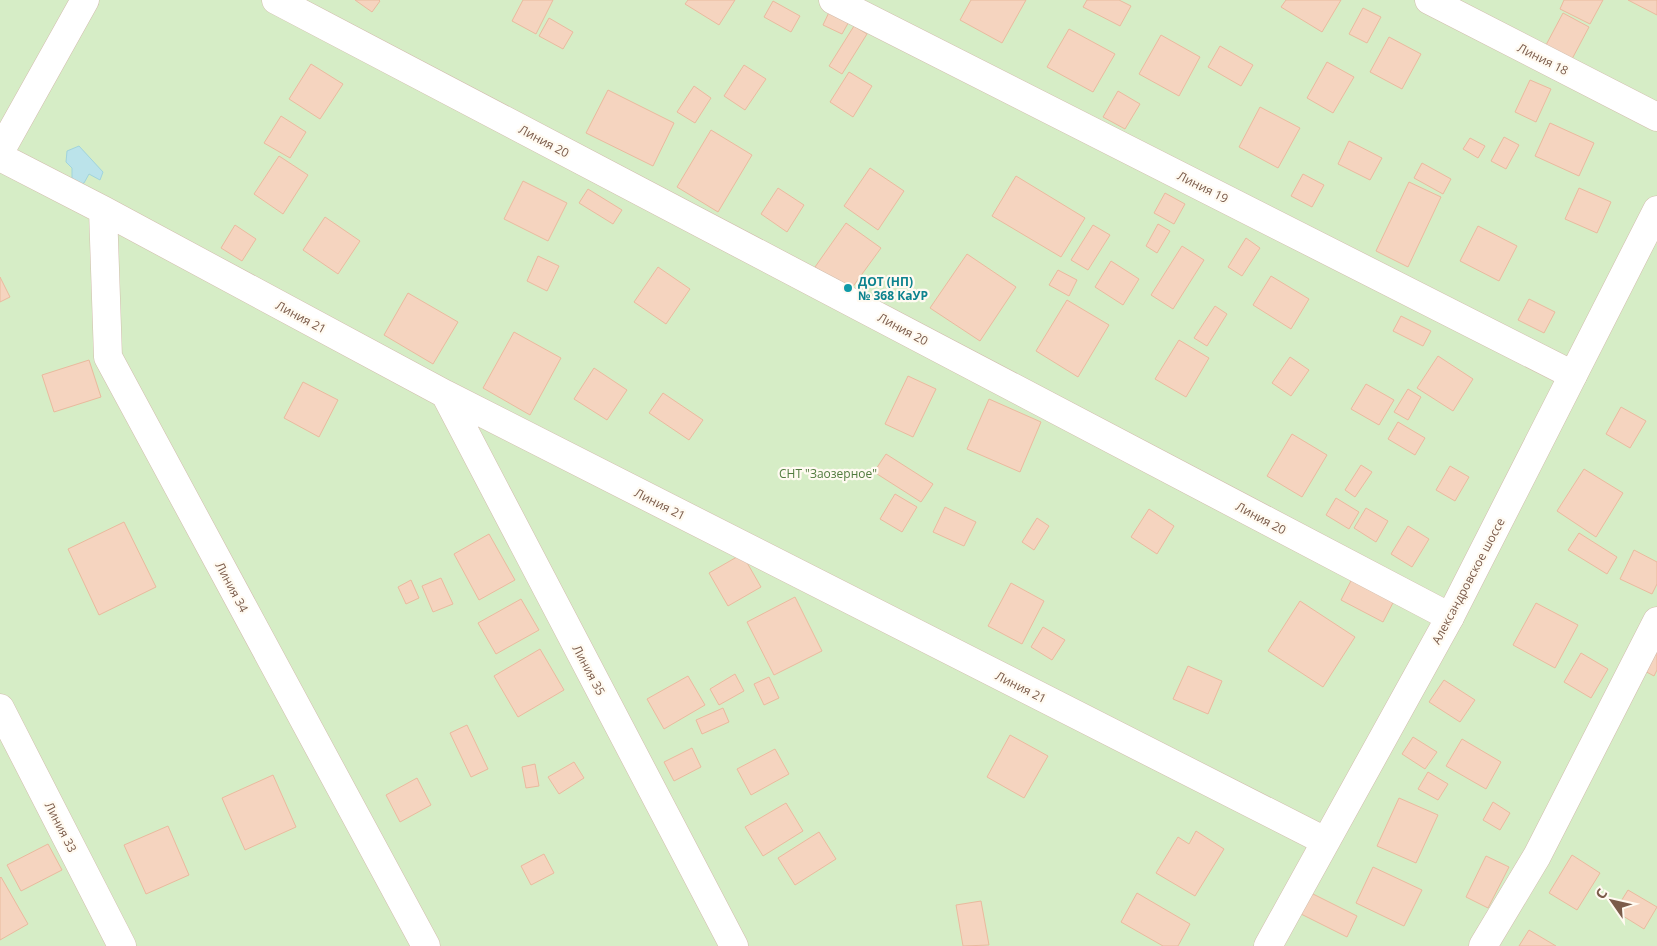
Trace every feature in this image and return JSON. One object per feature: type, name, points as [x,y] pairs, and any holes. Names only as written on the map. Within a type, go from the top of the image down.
[{"type":"street","points":[[0,152],[85,0]]},
{"type":"street","name":"Линия 20","points":[[276,0],[1450,617]]},
{"type":"street","name":"Линия 19","points":[[833,0],[1573,374]]},
{"type":"street","name":"Линия 18","points":[[1428,0],[1657,118]]},
{"type":"street","name":"Линия 21","points":[[0,157],[103,210],[444,394],[1325,841]]},
{"type":"street","name":"Линия 34","points":[[103,210],[108,357],[426,946]]},
{"type":"street","name":"Александровское шоссе","points":[[1268,946],[1450,617],[1657,210]]},
{"type":"street","name":"Линия 35","points":[[444,394],[734,946]]},
{"type":"street","points":[[1483,946],[1537,856],[1657,622]]},
{"type":"street","name":"Линия 33","points":[[0,708],[122,946]]},
{"type":"green space","name":"СНТ \"Заозерное\"","points":[[0,0],[1657,0],[1657,946],[0,946]]},
{"type":"water","points":[[79,146],[103,172],[100,180],[89,174],[84,183],[77,185],[72,178],[72,168],[66,162],[67,151]]},
{"type":"building","points":[[355,0],[379,0],[380,1],[372,12]]},
{"type":"building","points":[[523,0],[553,0],[536,34],[512,21]]},
{"type":"building","points":[[688,0],[735,0],[719,25],[685,4]]},
{"type":"building","points":[[971,0],[1026,0],[1002,43],[960,20]]},
{"type":"building","points":[[1087,0],[1119,0],[1131,6],[1120,26],[1083,7]]},
{"type":"building","points":[[1286,0],[1341,0],[1322,32],[1281,7]]},
{"type":"building","points":[[1564,0],[1603,0],[1590,24],[1560,9]]},
{"type":"building","points":[[1628,0],[1657,0],[1657,15]]},
{"type":"building","points":[[773,1],[800,16],[791,32],[764,17]]},
{"type":"building","points":[[831,8],[851,18],[842,34],[823,25]]},
{"type":"building","points":[[1363,8],[1381,17],[1367,43],[1349,34]]},
{"type":"building","points":[[1563,13],[1589,27],[1572,59],[1546,45]]},
{"type":"building","points":[[549,18],[573,32],[563,49],[539,36]]},
{"type":"building","points":[[854,26],[867,34],[842,74],[829,66]]},
{"type":"building","points":[[1069,29],[1115,54],[1093,92],[1047,67]]},
{"type":"building","points":[[1161,35],[1200,57],[1179,96],[1139,74]]},
{"type":"building","points":[[1389,37],[1421,54],[1402,89],[1370,72]]},
{"type":"building","points":[[1220,46],[1253,65],[1241,86],[1208,67]]},
{"type":"building","points":[[1327,62],[1354,77],[1333,113],[1307,98]]},
{"type":"building","points":[[311,64],[343,84],[320,119],[289,99]]},
{"type":"building","points":[[744,65],[766,79],[745,110],[724,96]]},
{"type":"building","points":[[849,72],[872,86],[853,117],[830,102]]},
{"type":"building","points":[[1530,80],[1551,89],[1536,122],[1515,112]]},
{"type":"building","points":[[694,86],[711,98],[695,123],[677,112]]},
{"type":"building","points":[[608,90],[674,123],[653,166],[586,133]]},
{"type":"building","points":[[1118,91],[1140,104],[1125,129],[1103,117]]},
{"type":"building","points":[[1260,107],[1300,128],[1278,168],[1239,147]]},
{"type":"building","points":[[281,116],[306,132],[290,158],[264,143]]},
{"type":"building","points":[[1550,123],[1594,143],[1579,176],[1535,156]]},
{"type":"building","points":[[711,130],[752,155],[718,212],[677,187]]},
{"type":"building","points":[[1504,137],[1519,145],[1506,169],[1491,161]]},
{"type":"building","points":[[1470,138],[1485,146],[1478,158],[1463,149]]},
{"type":"building","points":[[1349,141],[1382,158],[1370,180],[1338,164]]},
{"type":"building","points":[[279,156],[308,175],[283,214],[254,194]]},
{"type":"building","points":[[1422,163],[1451,179],[1443,194],[1414,178]]},
{"type":"building","points":[[870,168],[904,191],[878,230],[844,206]]},
{"type":"building","points":[[1303,174],[1324,185],[1312,207],[1291,196]]},
{"type":"building","points":[[1016,176],[1085,218],[1061,257],[992,216]]},
{"type":"building","points":[[523,181],[567,203],[548,241],[504,219]]},
{"type":"building","points":[[1409,182],[1441,197],[1408,267],[1376,251]]},
{"type":"building","points":[[778,188],[804,205],[787,232],[761,214]]},
{"type":"building","points":[[1579,188],[1611,202],[1597,233],[1565,219]]},
{"type":"building","points":[[588,189],[622,210],[613,224],[579,203]]},
{"type":"building","points":[[1165,193],[1185,204],[1174,224],[1154,213]]},
{"type":"building","points":[[325,217],[360,241],[338,274],[303,250]]},
{"type":"building","points":[[846,223],[881,248],[849,292],[815,267]]},
{"type":"building","points":[[1158,224],[1170,231],[1157,253],[1146,246]]},
{"type":"building","points":[[235,225],[256,239],[242,261],[221,248]]},
{"type":"building","points":[[1093,225],[1110,235],[1088,270],[1071,260]]},
{"type":"building","points":[[1478,226],[1517,246],[1499,281],[1460,261]]},
{"type":"building","points":[[1246,238],[1260,248],[1242,276],[1228,267]]},
{"type":"building","points":[[1182,246],[1204,260],[1173,309],[1151,295]]},
{"type":"building","points":[[967,254],[1016,287],[980,341],[930,308]]},
{"type":"building","points":[[538,256],[559,266],[547,291],[527,281]]},
{"type":"building","points":[[1111,261],[1139,279],[1123,305],[1095,287]]},
{"type":"building","points":[[658,267],[690,289],[666,324],[634,302]]},
{"type":"building","points":[[1058,270],[1077,280],[1069,296],[1049,285]]},
{"type":"building","points":[[1271,276],[1309,299],[1291,329],[1253,305]]},
{"type":"building","points":[[0,277],[10,297],[0,302]]},
{"type":"building","points":[[408,293],[458,322],[433,364],[384,335]]},
{"type":"building","points":[[1529,299],[1555,312],[1544,333],[1518,320]]},
{"type":"building","points":[[1067,300],[1109,325],[1078,377],[1036,351]]},
{"type":"building","points":[[1215,306],[1227,314],[1207,346],[1194,338]]},
{"type":"building","points":[[1401,316],[1431,331],[1423,346],[1393,331]]},
{"type":"building","points":[[514,332],[561,358],[530,415],[483,388]]},
{"type":"building","points":[[1179,340],[1209,358],[1186,397],[1155,379]]},
{"type":"building","points":[[1438,356],[1473,379],[1453,411],[1417,388]]},
{"type":"building","points":[[1290,357],[1309,370],[1291,396],[1272,383]]},
{"type":"building","points":[[89,360],[101,397],[54,412],[42,375]]},
{"type":"building","points":[[594,368],[627,390],[607,420],[574,399]]},
{"type":"building","points":[[908,376],[936,389],[913,437],[885,424]]},
{"type":"building","points":[[303,382],[338,400],[319,437],[284,418]]},
{"type":"building","points":[[1366,384],[1394,400],[1379,425],[1351,409]]},
{"type":"building","points":[[1408,389],[1421,397],[1408,420],[1394,412]]},
{"type":"building","points":[[663,393],[703,420],[689,440],[649,413]]},
{"type":"building","points":[[989,399],[1041,422],[1020,472],[967,449]]},
{"type":"building","points":[[1621,407],[1646,421],[1630,448],[1606,434]]},
{"type":"building","points":[[1398,422],[1425,438],[1415,455],[1388,439]]},
{"type":"building","points":[[1292,434],[1327,455],[1302,497],[1267,476]]},
{"type":"building","points":[[886,454],[933,484],[921,502],[874,472]]},
{"type":"building","points":[[1361,465],[1372,472],[1355,497],[1345,490]]},
{"type":"building","points":[[1450,466],[1469,477],[1455,501],[1436,490]]},
{"type":"building","points":[[1584,469],[1623,493],[1596,537],[1557,511]]},
{"type":"building","points":[[895,494],[917,507],[902,532],[880,519]]},
{"type":"building","points":[[1336,498],[1359,512],[1349,529],[1326,515]]},
{"type":"building","points":[[945,507],[976,522],[964,546],[933,532]]},
{"type":"building","points":[[1366,508],[1388,521],[1376,542],[1354,528]]},
{"type":"building","points":[[1149,509],[1174,526],[1157,554],[1131,537]]},
{"type":"building","points":[[1037,518],[1049,526],[1034,550],[1022,542]]},
{"type":"building","points":[[124,522],[156,587],[99,615],[68,549]]},
{"type":"building","points":[[1408,526],[1429,539],[1412,567],[1391,554]]},
{"type":"building","points":[[1579,533],[1617,557],[1607,574],[1568,550]]},
{"type":"building","points":[[489,534],[515,580],[479,600],[454,554]]},
{"type":"building","points":[[1634,550],[1657,562],[1657,584],[1652,594],[1620,579]]},
{"type":"building","points":[[742,554],[761,587],[728,606],[709,573]]},
{"type":"building","points":[[1354,575],[1396,597],[1383,622],[1341,600]]},
{"type":"building","points":[[441,578],[453,604],[433,612],[422,586]]},
{"type":"building","points":[[411,580],[419,598],[406,604],[398,587]]},
{"type":"building","points":[[1011,583],[1044,601],[1022,644],[988,626]]},
{"type":"building","points":[[795,597],[822,651],[774,675],[747,622]]},
{"type":"building","points":[[521,599],[539,630],[496,654],[478,623]]},
{"type":"building","points":[[1300,601],[1355,637],[1323,687],[1268,651]]},
{"type":"building","points":[[1536,603],[1578,625],[1555,668],[1513,645]]},
{"type":"building","points":[[1043,627],[1065,640],[1052,660],[1031,647]]},
{"type":"building","points":[[1657,638],[1657,670],[1654,676],[1641,669]]},
{"type":"building","points":[[540,649],[564,690],[518,717],[494,676]]},
{"type":"building","points":[[1581,653],[1608,669],[1591,698],[1564,682]]},
{"type":"building","points":[[1188,666],[1222,681],[1208,714],[1173,699]]},
{"type":"building","points":[[735,674],[744,691],[719,705],[710,689]]},
{"type":"building","points":[[688,676],[705,705],[664,729],[647,699]]},
{"type":"building","points":[[769,677],[779,698],[764,705],[754,684]]},
{"type":"building","points":[[1444,680],[1475,700],[1460,722],[1429,702]]},
{"type":"building","points":[[723,708],[729,722],[702,734],[696,720]]},
{"type":"building","points":[[467,725],[488,769],[471,777],[450,733]]},
{"type":"building","points":[[1010,735],[1048,756],[1024,798],[987,777]]},
{"type":"building","points":[[1413,737],[1437,752],[1425,769],[1402,754]]},
{"type":"building","points":[[1462,739],[1501,762],[1486,789],[1446,766]]},
{"type":"building","points":[[692,748],[701,767],[674,781],[664,762]]},
{"type":"building","points":[[775,749],[789,774],[751,795],[737,769]]},
{"type":"building","points":[[574,762],[584,778],[559,794],[548,777]]},
{"type":"building","points":[[535,764],[539,786],[526,788],[522,767]]},
{"type":"building","points":[[1428,772],[1448,784],[1438,800],[1418,789]]},
{"type":"building","points":[[273,775],[296,827],[245,850],[222,798]]},
{"type":"building","points":[[417,778],[431,805],[400,822],[386,795]]},
{"type":"building","points":[[1399,798],[1438,815],[1416,863],[1377,846]]},
{"type":"building","points":[[1493,802],[1510,813],[1500,830],[1483,820]]},
{"type":"building","points":[[786,803],[803,831],[763,856],[745,827]]},
{"type":"building","points":[[168,826],[189,875],[146,894],[124,845]]},
{"type":"building","points":[[1196,831],[1224,849],[1195,896],[1156,873],[1178,837],[1189,844]]},
{"type":"building","points":[[819,832],[836,859],[795,885],[778,858]]},
{"type":"building","points":[[48,844],[62,870],[21,891],[7,865]]},
{"type":"building","points":[[544,854],[554,873],[531,885],[521,866]]},
{"type":"building","points":[[1572,855],[1600,873],[1577,910],[1549,893]]},
{"type":"building","points":[[1486,856],[1509,867],[1488,908],[1466,897]]},
{"type":"building","points":[[1373,867],[1422,890],[1404,926],[1356,903]]},
{"type":"building","points":[[0,878],[28,924],[0,940]]},
{"type":"building","points":[[1628,890],[1657,907],[1644,929],[1615,911]]},
{"type":"building","points":[[1137,893],[1190,924],[1178,946],[1163,946],[1121,922]]},
{"type":"building","points":[[1311,893],[1357,916],[1347,937],[1301,914]]},
{"type":"building","points":[[981,901],[989,945],[963,946],[956,905]]},
{"type":"building","points":[[1529,930],[1556,946],[1519,946]]},
{"type":"place","name":"ДОТ (НП) № 368 КаУР","points":[[848,288]]}]
